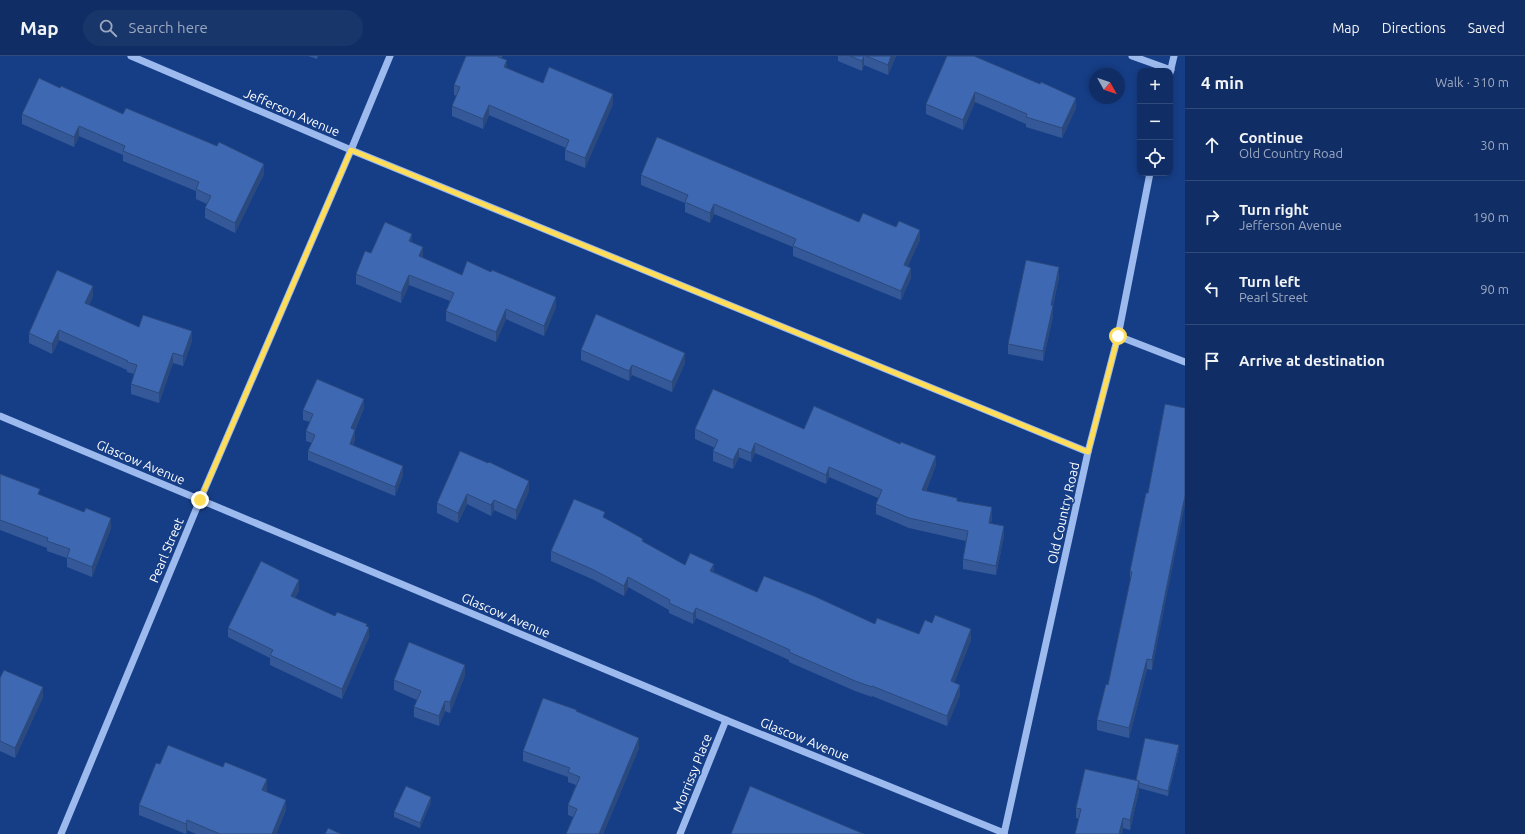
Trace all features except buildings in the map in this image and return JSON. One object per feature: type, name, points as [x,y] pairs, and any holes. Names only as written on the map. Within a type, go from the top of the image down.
[{"type":"street","name":"Jefferson Avenue","points":[[131,56],[351,150],[1088,452]]},
{"type":"street","name":"Pearl Street","points":[[61,834],[200,500],[390,56]]},
{"type":"street","points":[[1132,56],[1160,68]]},
{"type":"street","points":[[1171,68],[1174,56]]},
{"type":"street","name":"Old Country Road","points":[[1004,834],[1088,452],[1118,336],[1149,176]]},
{"type":"street","points":[[1118,336],[1185,362]]},
{"type":"street","name":"Glascow Avenue","points":[[0,416],[726,720],[1004,834]]},
{"type":"street","name":"Morrissy Place","points":[[680,834],[726,720]]},
{"type":"route","points":[[200,500],[351,150],[1088,452],[1118,336]]}]
